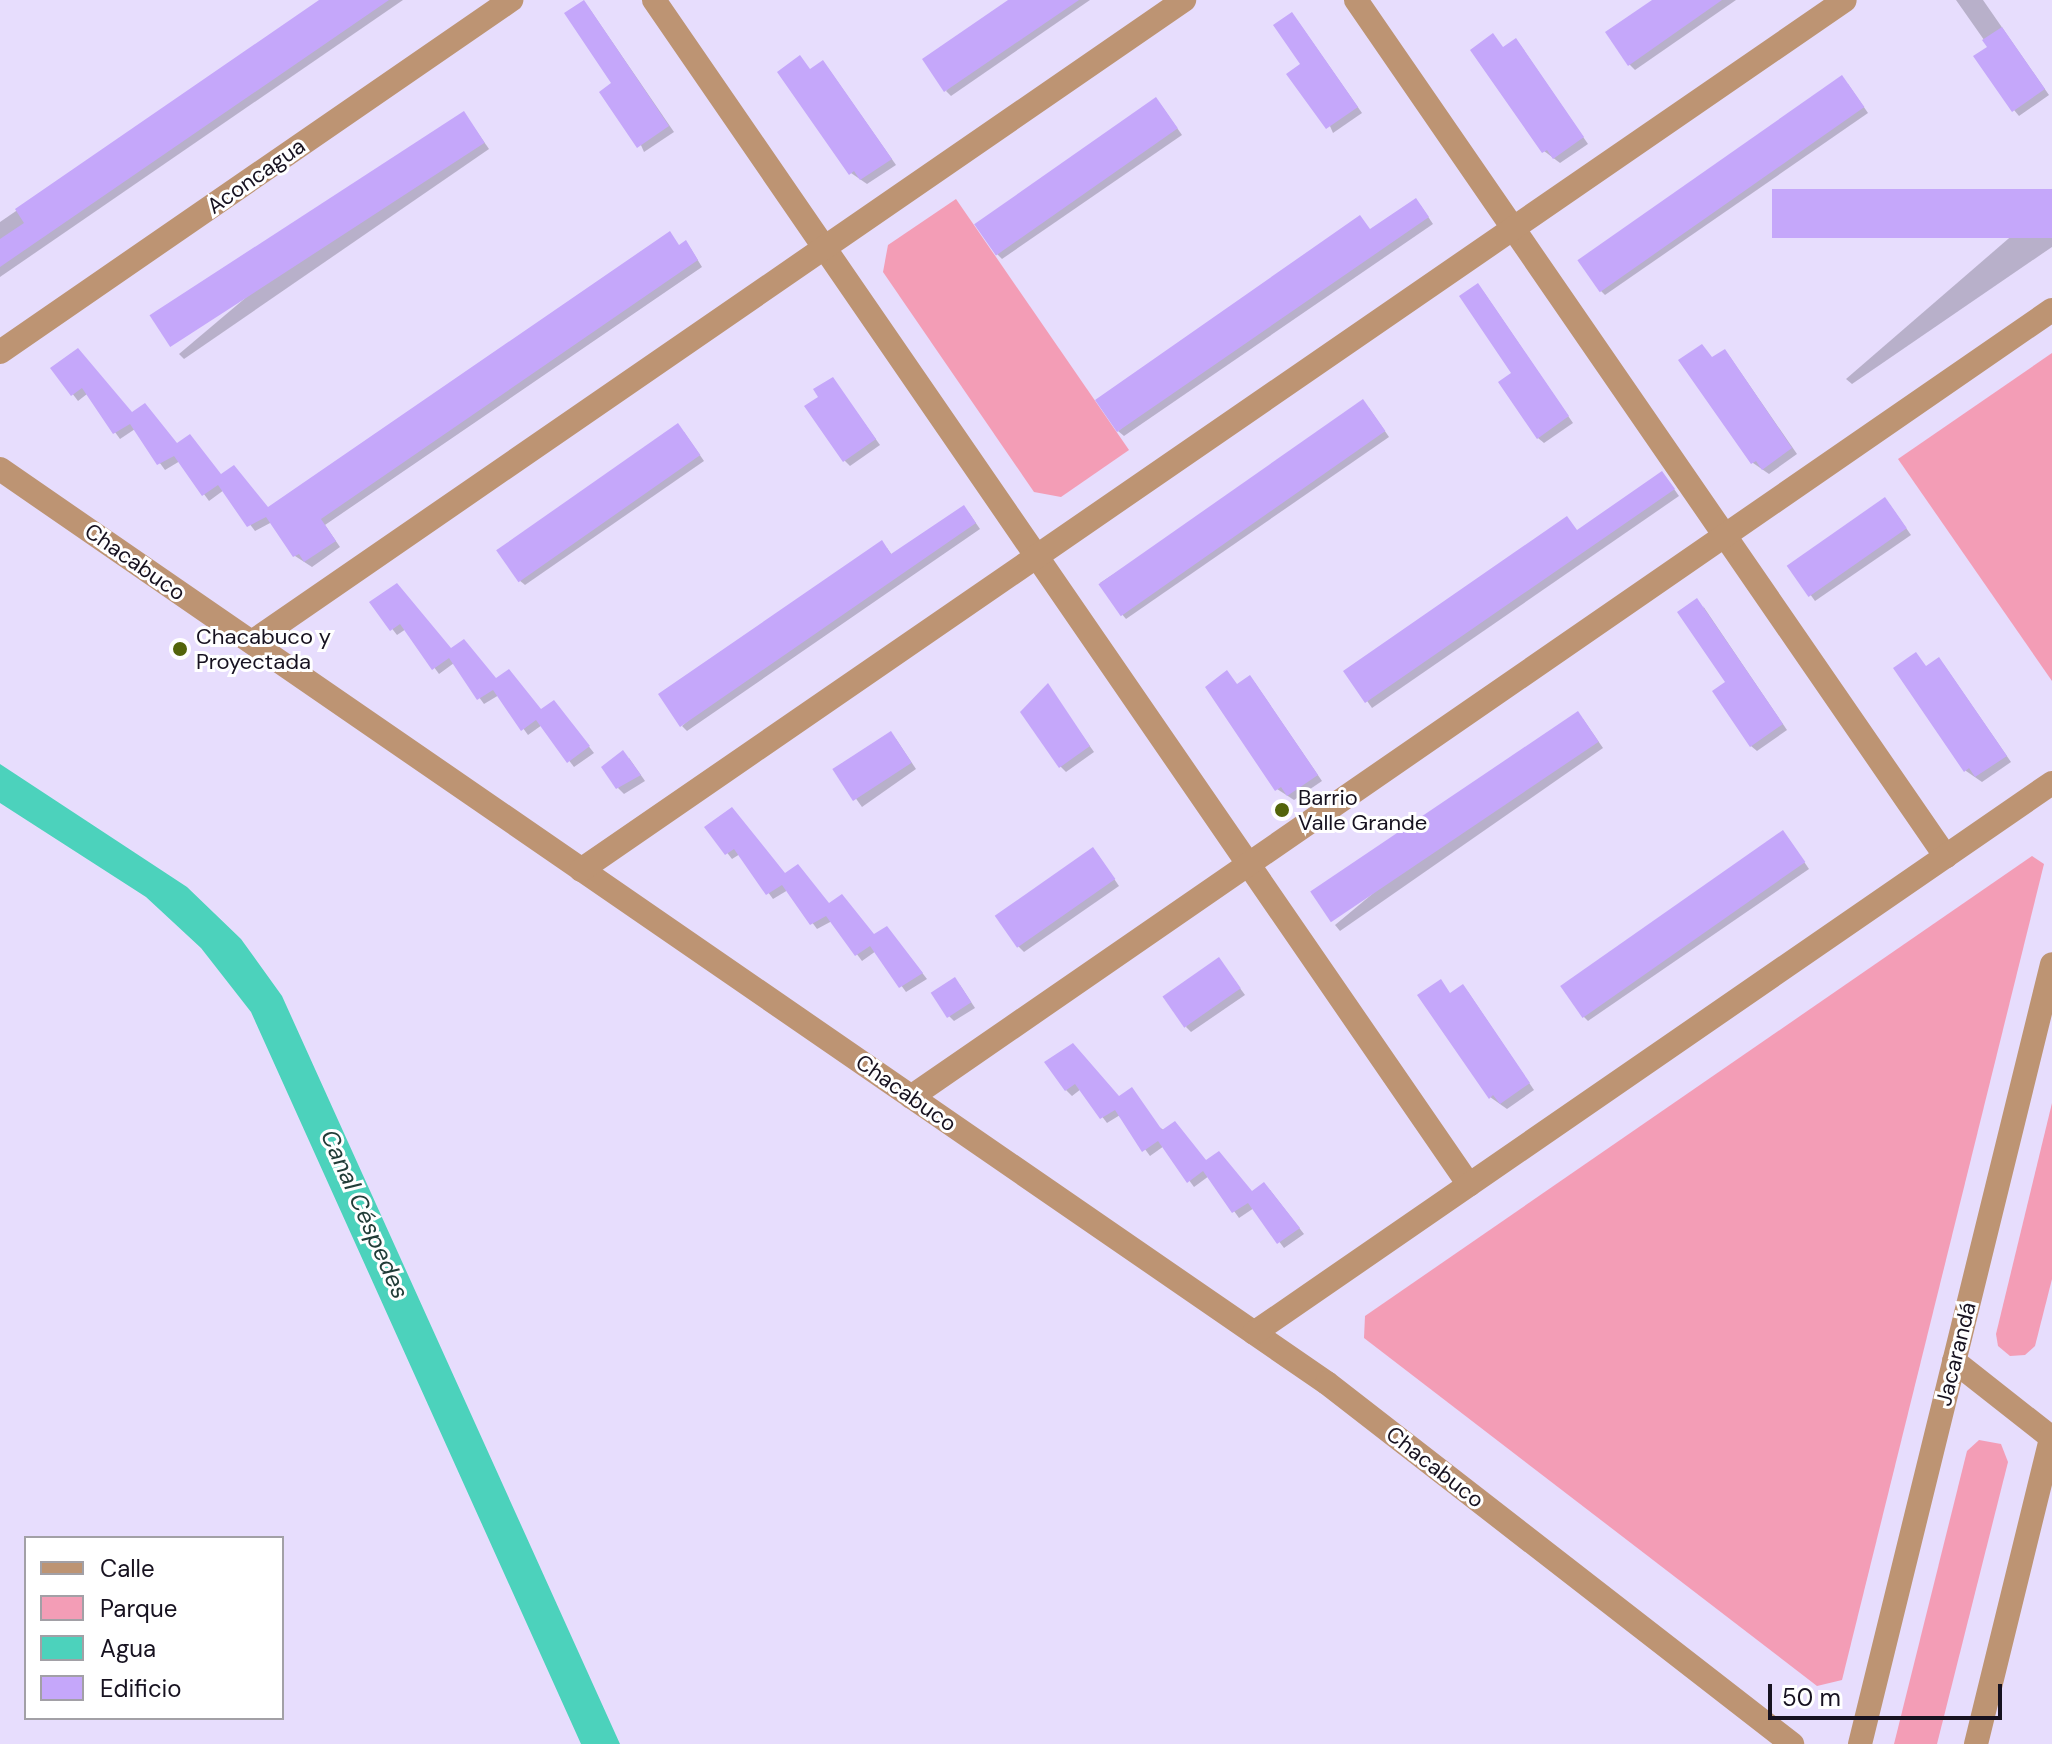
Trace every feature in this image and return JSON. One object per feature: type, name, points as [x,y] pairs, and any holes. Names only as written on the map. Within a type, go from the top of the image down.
[{"type":"street","name":"Aconcagua","points":[[0,352],[511,0]]},
{"type":"street","points":[[654,0],[1469,1185]]},
{"type":"street","points":[[252,642],[1184,0]]},
{"type":"street","points":[[1356,0],[1946,857]]},
{"type":"street","points":[[581,870],[1845,0]]},
{"type":"street","points":[[911,1097],[2052,310]]},
{"type":"street","name":"Chacabuco","points":[[0,469],[1327,1383],[1792,1744]]},
{"type":"street","points":[[1254,1333],[2052,783]]},
{"type":"street","name":"Jacarandá","points":[[1860,1744],[1954,1361],[2047,1004],[2052,964]]},
{"type":"street","points":[[1954,1361],[2052,1437],[1976,1744]]},
{"type":"green space","points":[[956,199],[1129,450],[1061,497],[1034,492],[883,272],[888,245]]},
{"type":"green space","points":[[2052,353],[2052,681],[1898,459]]},
{"type":"green space","points":[[2032,856],[2044,864],[1842,1680],[1817,1686],[1364,1338],[1365,1316]]},
{"type":"green space","points":[[2052,1103],[2052,1279],[2035,1346],[2025,1355],[2010,1356],[1998,1346],[1996,1334]]},
{"type":"green space","points":[[1979,1440],[2001,1444],[2008,1462],[1937,1744],[1894,1744],[1967,1451]]},
{"type":"water","name":"Canal Céspedes","points":[[0,764],[187,887],[241,939],[282,996],[620,1744],[581,1744],[251,1012],[201,948],[146,897],[0,803]]},
{"type":"building","points":[[319,0],[389,0],[0,267],[0,239],[24,223],[15,209]]},
{"type":"building","points":[[584,0],[669,126],[637,148],[599,92],[611,83],[564,13]]},
{"type":"building","points":[[1008,0],[1079,0],[944,92],[922,59]]},
{"type":"building","points":[[1652,0],[1722,0],[1628,66],[1605,32]]},
{"type":"building","points":[[1292,12],[1358,107],[1326,129],[1286,74],[1300,64],[1273,25]]},
{"type":"building","points":[[2002,27],[2045,89],[2012,112],[1973,56],[1987,47],[1982,40]]},
{"type":"building","points":[[1493,33],[1503,47],[1516,38],[1584,137],[1553,159],[1547,150],[1542,153],[1470,50]]},
{"type":"building","points":[[800,55],[810,69],[823,60],[892,159],[860,180],[854,171],[849,175],[777,72]]},
{"type":"building","points":[[1842,75],[1864,107],[1600,292],[1577,260]]},
{"type":"building","points":[[1156,97],[1178,128],[996,255],[974,224]]},
{"type":"building","points":[[464,111],[485,143],[170,347],[149,315]]},
{"type":"building","points":[[1772,189],[2052,189],[2052,238],[1772,238]]},
{"type":"building","points":[[1416,198],[1429,217],[1117,432],[1095,400],[1360,215],[1370,229]]},
{"type":"building","points":[[670,231],[679,245],[686,240],[698,260],[321,519],[336,541],[304,562],[299,554],[293,557],[266,517],[247,527],[218,485],[202,496],[174,456],[157,465],[130,424],[113,434],[82,388],[71,396],[50,368],[78,348],[132,412],[145,403],[177,443],[190,434],[221,474],[234,465],[268,507]]},
{"type":"building","points":[[1478,283],[1569,416],[1537,439],[1498,382],[1511,373],[1459,296]]},
{"type":"building","points":[[1702,344],[1712,357],[1725,349],[1792,448],[1762,470],[1756,461],[1751,464],[1678,360]]},
{"type":"building","points":[[833,377],[876,439],[843,462],[804,406],[818,397],[813,389]]},
{"type":"building","points":[[1363,399],[1385,431],[1121,616],[1098,584]]},
{"type":"building","points":[[678,423],[700,455],[519,582],[496,550]]},
{"type":"building","points":[[1662,471],[1675,489],[1365,703],[1343,671],[1567,516],[1577,530]]},
{"type":"building","points":[[1885,497],[1907,528],[1808,597],[1787,566]]},
{"type":"building","points":[[964,505],[976,523],[680,727],[658,694],[882,540],[891,554]]},
{"type":"building","points":[[397,583],[451,648],[464,639],[496,678],[509,669],[541,709],[554,700],[590,746],[567,763],[536,720],[521,731],[493,690],[477,700],[449,658],[432,670],[400,624],[390,631],[369,602]]},
{"type":"building","points":[[1697,598],[1783,724],[1750,747],[1712,691],[1725,682],[1677,612]]},
{"type":"building","points":[[1916,652],[1926,666],[1939,657],[2007,756],[1975,777],[1969,768],[1964,772],[1893,668]]},
{"type":"building","points":[[1227,670],[1237,684],[1250,675],[1318,775],[1287,796],[1281,787],[1275,791],[1205,687]]},
{"type":"building","points":[[1048,683],[1090,746],[1059,768],[1020,712]]},
{"type":"building","points":[[1578,711],[1599,742],[1331,922],[1310,892]]},
{"type":"building","points":[[891,731],[912,763],[853,801],[832,769]]},
{"type":"building","points":[[623,750],[641,775],[616,789],[601,767]]},
{"type":"building","points":[[732,807],[785,873],[798,864],[829,903],[842,894],[874,934],[887,926],[923,973],[899,988],[870,946],[855,956],[826,916],[810,925],[782,885],[766,895],[734,849],[725,855],[704,827]]},
{"type":"building","points":[[1783,830],[1805,862],[1583,1018],[1560,986]]},
{"type":"building","points":[[1093,847],[1115,879],[1017,948],[995,916]]},
{"type":"building","points":[[1219,957],[1241,988],[1184,1028],[1162,997]]},
{"type":"building","points":[[955,977],[971,1002],[947,1018],[931,993]]},
{"type":"building","points":[[1441,979],[1450,993],[1463,984],[1530,1083],[1500,1104],[1493,1095],[1489,1099],[1417,995]]},
{"type":"building","points":[[1073,1043],[1119,1096],[1132,1087],[1162,1130],[1175,1121],[1206,1160],[1219,1151],[1252,1191],[1264,1182],[1300,1228],[1277,1244],[1248,1203],[1232,1213],[1203,1171],[1187,1183],[1158,1141],[1142,1152],[1115,1110],[1100,1119],[1075,1084],[1065,1091],[1044,1062]]},
{"type":"place","name":"Chacabuco y Proyectada","points":[[180,649]]},
{"type":"place","name":"Barrio Valle Grande","points":[[1282,810]]}]
